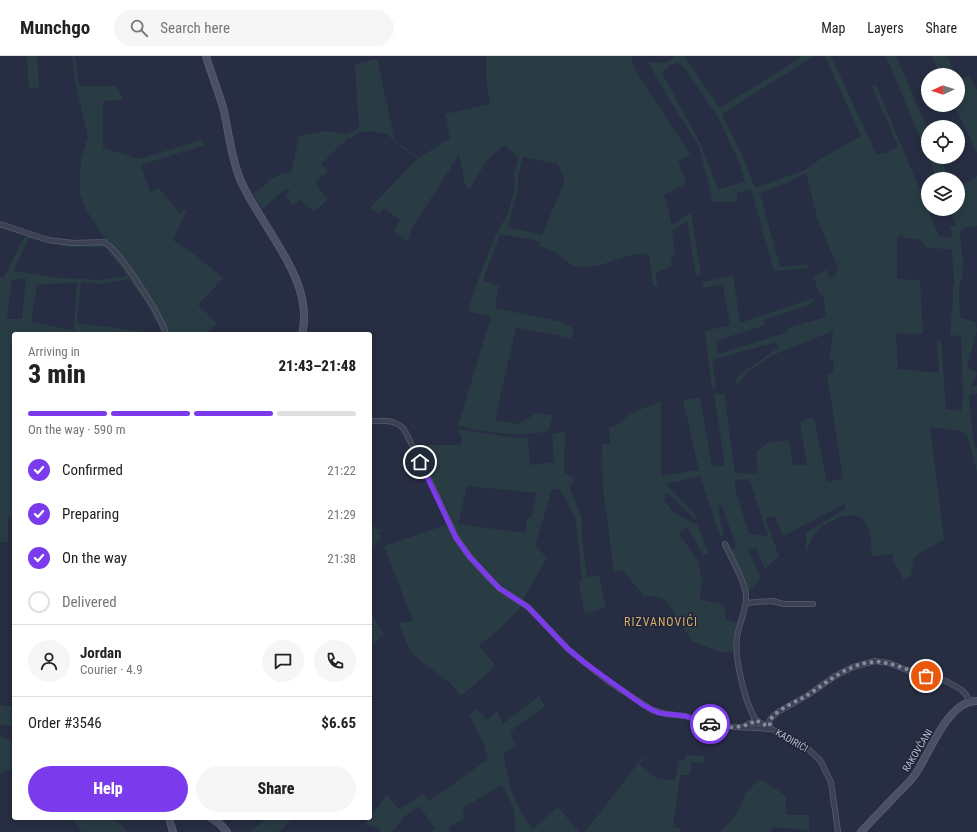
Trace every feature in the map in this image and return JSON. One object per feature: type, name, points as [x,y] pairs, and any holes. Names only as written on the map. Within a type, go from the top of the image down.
[{"type":"street","points":[[206,56],[223,110],[234,160],[240,179],[283,252],[296,281],[303,312],[304,326],[302,332]]},
{"type":"street","points":[[0,224],[48,240],[74,243],[104,242],[108,244],[117,253],[149,300],[160,319],[165,332]]},
{"type":"street","name":"KADIRIĆI","points":[[372,421],[392,421],[404,429],[456,538],[469,556],[499,588],[528,607],[568,649],[608,682],[652,710],[666,714],[685,716],[718,726],[741,728],[771,727],[790,737],[814,753],[824,767],[833,789],[838,832]]},
{"type":"street","points":[[725,544],[745,588],[746,603],[737,636],[736,648],[744,692],[756,720],[762,724],[771,727],[771,718],[774,715],[808,695],[835,676],[860,664],[875,661],[889,663],[907,670],[946,681],[962,690],[970,702]]},
{"type":"street","points":[[746,603],[772,601],[784,604],[813,604]]},
{"type":"street","name":"RAKOVČANI","points":[[861,832],[914,776],[942,728],[953,713],[960,706],[977,701]]},
{"type":"street","points":[[741,728],[756,720]]},
{"type":"street","points":[[170,820],[173,832]]},
{"type":"street","points":[[214,820],[227,832]]},
{"type":"shaded area","points":[[27,56],[37,56],[39,88],[29,89]]},
{"type":"shaded area","points":[[72,56],[75,56],[79,86],[117,86],[123,100],[103,101],[103,148],[140,159],[201,140],[204,145],[141,165],[150,192],[159,188],[179,213],[187,209],[173,240],[223,278],[198,305],[217,323],[209,332],[162,332],[147,304],[129,279],[102,284],[81,282],[77,323],[146,332],[12,332],[12,517],[8,517],[8,542],[0,542],[0,277],[4,278],[21,243],[28,233],[50,240],[108,243],[85,208],[80,194],[81,159],[88,137],[76,86]],"holes":[[[29,238],[70,247],[105,247],[127,276],[102,280],[60,278],[13,271]],[[26,278],[22,319],[7,319],[12,280]],[[77,283],[74,330],[31,322],[37,284]]]},
{"type":"shaded area","points":[[486,56],[631,56],[635,70],[690,154],[678,161],[686,183],[664,195],[672,225],[691,213],[701,275],[696,276],[687,221],[672,231],[675,257],[671,257],[672,266],[656,273],[657,286],[653,286],[649,254],[631,255],[597,266],[580,267],[567,262],[556,253],[539,245],[540,241],[500,234],[483,280],[499,286],[495,308],[562,322],[574,329],[571,338],[516,327],[495,420],[518,424],[537,413],[553,416],[548,431],[537,433],[514,434],[458,426],[491,317],[468,311],[479,277],[497,233],[508,213],[515,186],[514,173],[519,158],[505,145],[487,160],[469,190],[465,184],[459,155],[411,229],[410,238],[406,241],[394,230],[400,220],[384,208],[379,214],[370,208],[417,159],[387,134],[370,131],[359,132],[351,139],[348,138],[321,164],[328,171],[315,183],[328,199],[314,212],[299,199],[293,205],[285,196],[290,191],[287,188],[262,209],[253,194],[269,182],[268,180],[281,174],[291,172],[299,136],[325,131],[347,134],[359,128],[355,64],[377,59],[394,137],[397,142],[419,158],[450,138],[445,114],[490,104],[486,79]],"holes":[[[523,157],[558,164],[565,181],[542,235],[508,227],[518,189],[518,175]]]},
{"type":"shaded area","points":[[675,56],[684,56],[720,108],[800,58],[799,56],[814,56],[722,114],[745,162],[755,188],[805,170],[822,158],[861,136],[825,56],[831,56],[876,154],[885,153],[898,146],[872,87],[876,85],[921,193],[921,216],[931,216],[939,236],[952,237],[950,226],[956,225],[952,216],[965,216],[965,183],[977,176],[977,226],[965,228],[960,232],[963,262],[962,279],[959,286],[960,318],[975,322],[977,330],[967,367],[977,373],[970,387],[977,386],[977,393],[969,395],[974,447],[977,448],[977,473],[968,437],[961,431],[930,427],[944,539],[914,557],[911,575],[904,580],[893,560],[892,554],[872,556],[871,537],[867,524],[864,520],[854,515],[840,517],[826,523],[815,533],[806,553],[806,533],[846,508],[844,504],[783,536],[775,516],[765,518],[779,556],[765,569],[756,548],[748,549],[761,579],[748,592],[730,553],[736,546],[722,505],[718,507],[724,537],[720,536],[700,476],[666,484],[698,517],[695,519],[667,493],[664,500],[672,511],[698,526],[709,554],[703,555],[687,527],[679,534],[698,561],[702,580],[700,599],[724,605],[726,620],[737,623],[733,651],[727,652],[720,652],[692,641],[666,600],[658,597],[644,596],[622,570],[614,571],[603,489],[602,444],[610,444],[609,428],[618,424],[634,412],[661,402],[661,476],[699,470],[683,400],[700,398],[712,467],[725,465],[714,395],[724,393],[735,473],[758,474],[756,452],[767,443],[789,440],[793,465],[807,465],[800,423],[808,418],[814,419],[827,482],[843,479],[827,374],[833,372],[834,360],[829,361],[833,331],[773,355],[748,372],[739,383],[735,384],[737,378],[742,373],[778,348],[777,342],[712,360],[716,388],[712,389],[705,331],[730,325],[723,284],[703,288],[702,282],[733,276],[740,323],[816,297],[810,305],[763,320],[765,325],[716,341],[718,354],[788,332],[787,328],[826,317],[823,295],[820,295],[813,276],[827,270],[830,280],[839,270],[818,221],[806,173],[784,184],[760,193],[780,267],[807,264],[808,268],[774,271],[751,189],[737,193],[737,202],[713,202],[699,146],[669,99],[648,62],[666,63]],"holes":[[[678,63],[684,67],[718,117],[739,162],[745,182],[718,189],[700,143],[662,73],[670,65]],[[901,233],[905,238],[921,240],[926,247],[952,250],[954,282],[950,335],[961,336],[963,397],[961,411],[946,409],[941,340],[937,340],[939,373],[898,369],[896,333],[923,334],[920,280],[897,279],[897,238]],[[749,479],[768,535],[768,536],[749,534],[736,492],[735,480]]]},
{"type":"shaded area","points":[[886,56],[896,56],[924,120],[921,120],[921,140]]},
{"type":"shaded area","points":[[932,56],[947,56],[953,68],[937,68]]},
{"type":"shaded area","points":[[969,75],[977,90],[977,153],[965,128],[965,120],[961,120],[957,112],[965,112],[965,77]]},
{"type":"shaded area","points":[[931,164],[943,164],[946,172],[934,172]]},
{"type":"shaded area","points":[[457,429],[508,437],[528,438],[530,465],[554,462],[552,434],[565,431],[564,472],[575,480],[569,486],[582,518],[582,537],[587,578],[599,575],[606,607],[585,614],[579,583],[582,581],[576,520],[559,489],[552,489],[535,545],[547,558],[523,600],[496,581],[475,560],[464,546],[458,535],[448,510],[416,445],[458,445],[461,444],[462,437]],"holes":[[[467,486],[537,493],[532,517],[527,518],[525,533],[458,524]]]},
{"type":"shaded area","points":[[449,524],[456,538],[489,580],[523,605],[506,623],[479,646],[496,666],[461,696],[449,682],[419,660],[411,651],[399,623],[413,621],[384,546]]},
{"type":"shaded area","points":[[372,525],[379,530],[383,529],[383,531],[379,532],[381,538],[372,548]]},
{"type":"shaded area","points":[[372,614],[384,634],[372,645]]},
{"type":"shaded area","points":[[539,696],[545,706],[510,732],[516,746],[503,754],[511,790],[522,814],[533,829],[558,807],[579,832],[514,832],[515,819],[513,807],[501,785],[463,808],[464,819],[449,827],[449,832],[431,832],[435,828],[419,806],[405,816],[392,832],[380,832],[379,828],[364,824],[368,820],[372,820],[372,814],[387,795],[399,809],[423,794],[429,801],[488,759],[484,744],[469,715],[476,710],[484,715],[485,721],[497,711],[503,724]]},
{"type":"shaded area","points":[[0,705],[12,707],[12,727],[0,724]]},
{"type":"shaded area","points":[[0,736],[12,741],[12,769],[0,773]]},
{"type":"shaded area","points":[[686,755],[705,756],[704,763],[692,762],[689,775],[680,775],[673,827],[681,828],[680,832],[585,832],[643,757],[644,759],[639,764],[658,779],[675,780],[679,760],[684,761]]},
{"type":"shaded area","points":[[760,779],[786,796],[786,815],[809,815],[809,830],[772,827],[771,832],[719,832],[731,821],[741,807],[745,793]]},
{"type":"shaded area","points":[[73,820],[116,820],[128,832],[82,832]]},
{"type":"shaded area","points":[[266,820],[292,820],[279,832],[248,832]]},
{"type":"way so far","points":[[710,724],[741,728],[756,720],[762,724],[770,726],[769,722],[771,718],[778,712],[808,695],[835,676],[860,664],[868,662],[875,661],[889,663],[926,676]]},
{"type":"district","name":"RIZVANOVIĆI","points":[[661,622]]},
{"type":"route","points":[[420,462],[461,546],[499,588],[528,607],[568,649],[608,682],[643,705],[659,713],[695,718],[710,724]]}]
